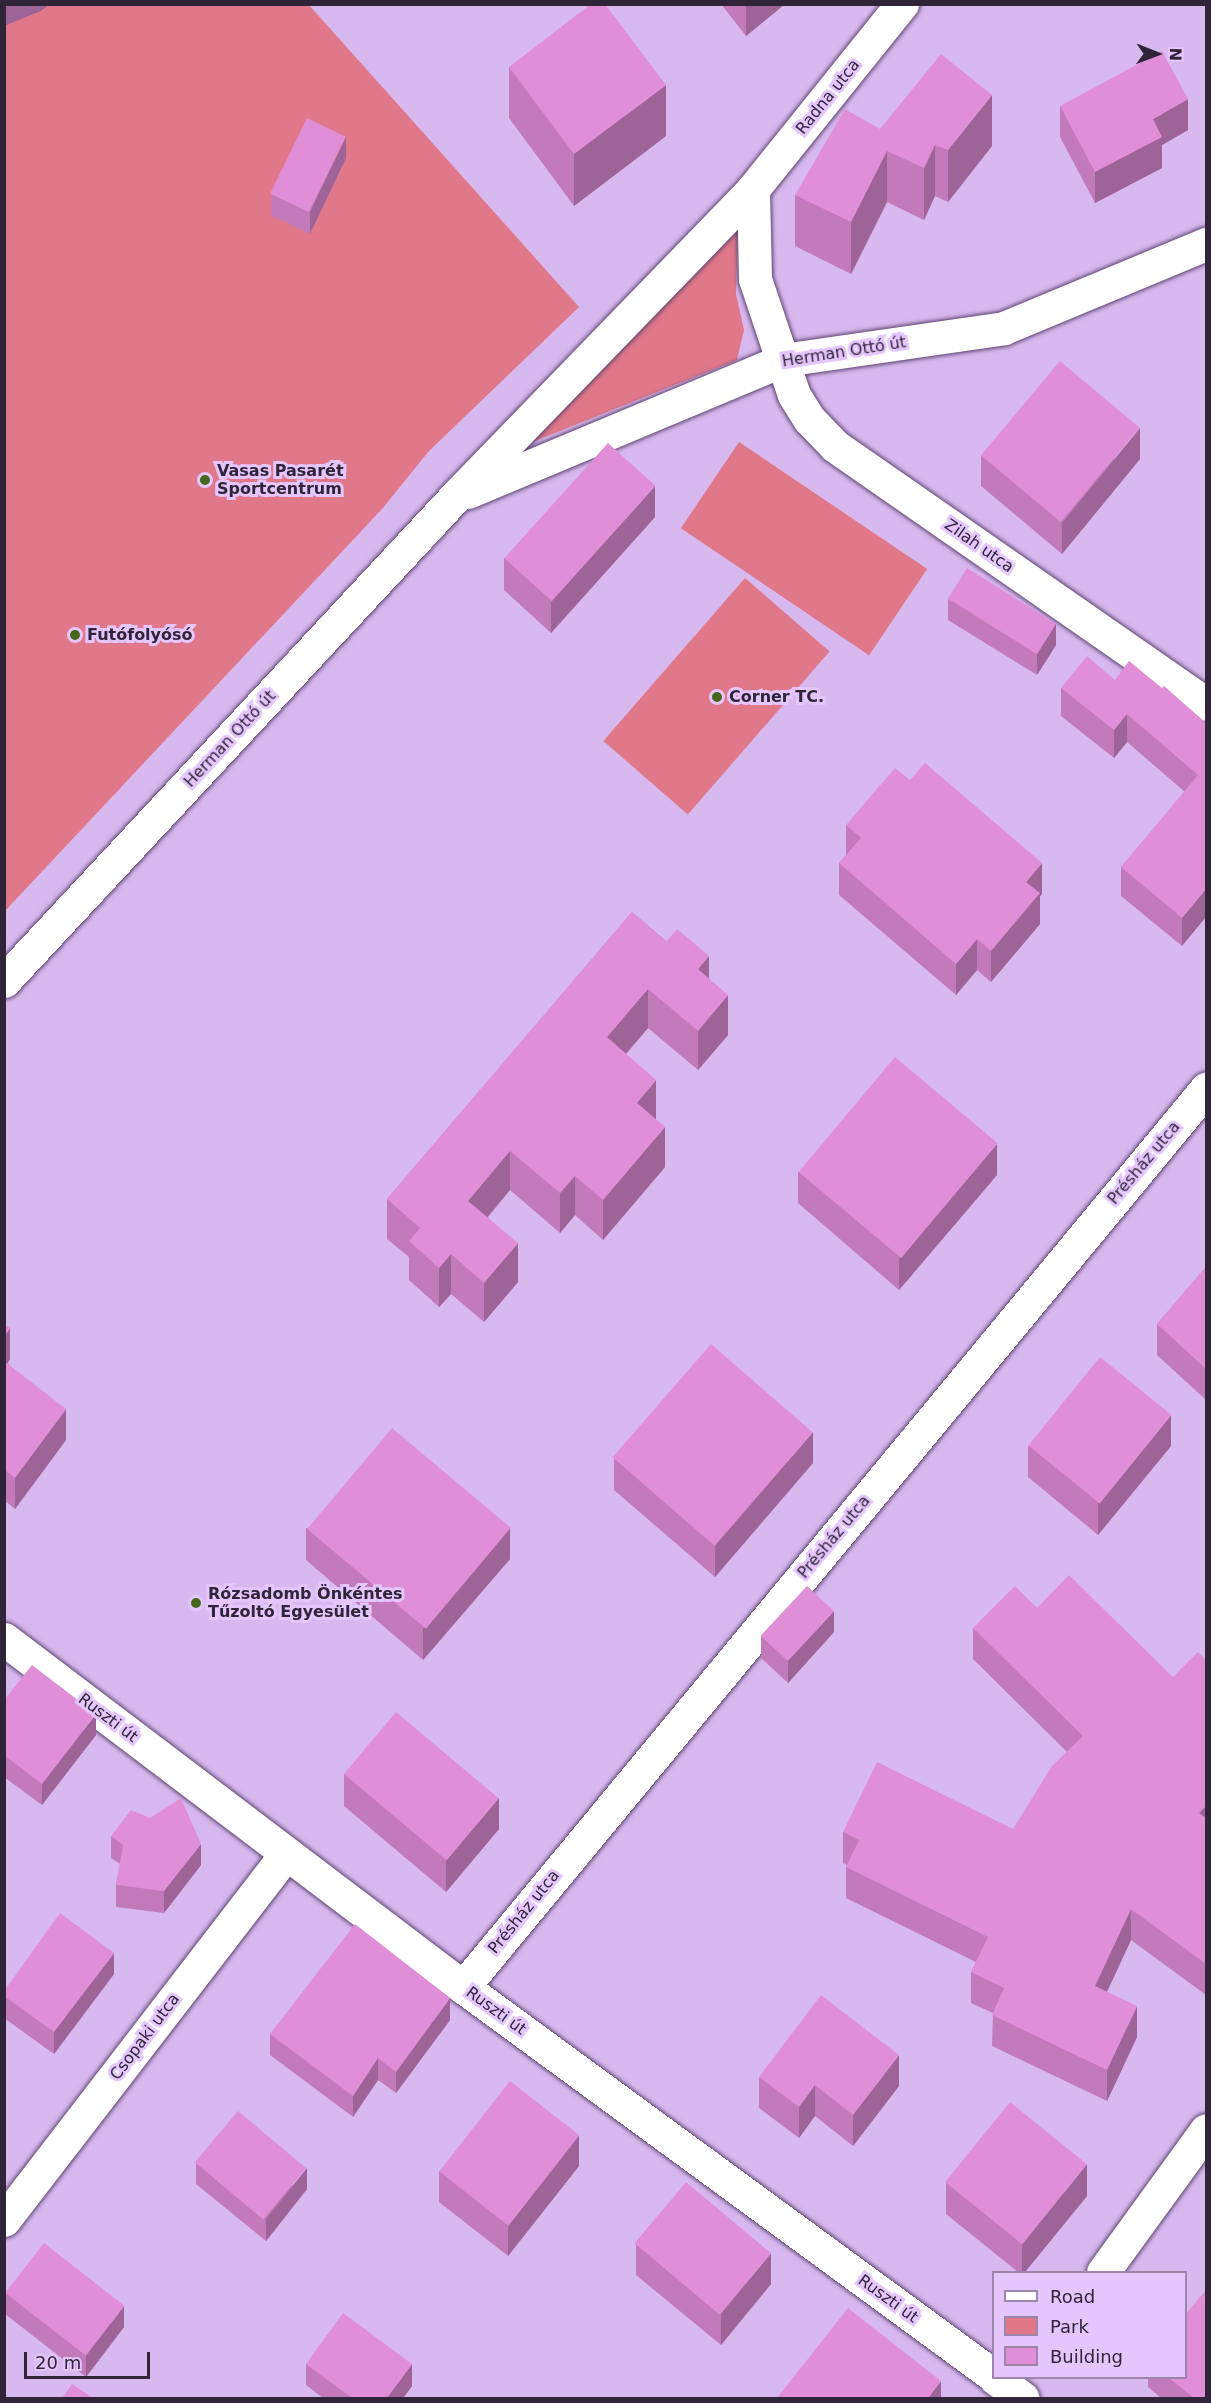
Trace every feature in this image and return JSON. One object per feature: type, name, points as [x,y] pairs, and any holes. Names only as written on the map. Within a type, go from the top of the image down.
[{"type":"street","name":"Radna utca","points":[[620,324],[753,189],[902,4]]},
{"type":"street","points":[[753,189],[755,279],[783,360]]},
{"type":"street","name":"Herman Ottó út","points":[[455,497],[783,360],[1004,328],[1206,244]]},
{"type":"street","name":"Herman Ottó út","points":[[4,981],[455,497],[620,324]]},
{"type":"street","name":"Zilah utca","points":[[783,360],[794,395],[809,419],[835,446],[1206,704]]},
{"type":"street","name":"Présház utca","points":[[463,1987],[1206,1089]]},
{"type":"street","name":"Ruszti út","points":[[4,1639],[463,1987],[992,2371]]},
{"type":"street","name":"Csopaki utca","points":[[4,2220],[286,1854]]},
{"type":"street","points":[[1104,2271],[1206,2130]]},
{"type":"green space","name":"Vasas Pasarét Sportcentrum","points":[[5,5],[309,5],[579,307],[429,451],[382,509],[5,911]]},
{"type":"green space","points":[[738,227],[736,294],[744,330],[737,360],[530,443]]},
{"type":"green space","points":[[739,442],[927,569],[869,655],[681,528]]},
{"type":"green space","name":"Corner TC.","points":[[745,578],[830,651],[688,814],[603,741]]},
{"type":"building","points":[[591,4],[605,4],[666,85],[574,154],[509,67]]},
{"type":"building","points":[[1162,51],[1188,99],[1153,119],[1162,137],[1095,172],[1060,106]]},
{"type":"building","points":[[941,54],[992,95],[948,150],[935,145],[924,168],[887,151],[851,222],[795,195],[845,109],[880,129]]},
{"type":"building","points":[[307,118],[346,137],[309,212],[270,193]]},
{"type":"building","points":[[1060,361],[1140,428],[1061,522],[981,455]]},
{"type":"building","points":[[608,443],[656,486],[552,601],[504,558]]},
{"type":"building","points":[[967,568],[1056,624],[1037,654],[948,599]]},
{"type":"building","points":[[1087,656],[1115,680],[1129,661],[1162,688],[1164,686],[1206,723],[1206,889],[1182,918],[1121,867],[1198,775],[1127,714],[1114,730],[1061,688]]},
{"type":"building","points":[[925,763],[1042,863],[1026,882],[1040,893],[991,951],[977,939],[956,964],[839,863],[861,838],[846,825],[895,768],[910,780]]},
{"type":"building","points":[[632,912],[666,942],[677,929],[709,956],[698,969],[728,995],[698,1031],[648,989],[607,1037],[656,1080],[637,1103],[665,1127],[603,1200],[575,1176],[560,1193],[510,1151],[468,1201],[518,1243],[484,1283],[451,1254],[439,1268],[409,1241],[420,1228],[387,1199]]},
{"type":"building","points":[[895,1057],[998,1143],[901,1258],[799,1172]]},
{"type":"building","points":[[1206,1267],[1206,1369],[1157,1324]]},
{"type":"building","points":[[4,1324],[10,1328],[4,1337]]},
{"type":"building","points":[[711,1344],[813,1433],[714,1546],[613,1457]]},
{"type":"building","points":[[1100,1357],[1171,1415],[1100,1503],[1028,1446]]},
{"type":"building","points":[[4,1361],[66,1409],[15,1478],[4,1469]]},
{"type":"building","points":[[392,1428],[511,1528],[426,1629],[307,1529]]},
{"type":"building","points":[[1069,1575],[1173,1677],[1198,1652],[1206,1660],[1206,1806],[1199,1813],[1206,1818],[1206,1964],[1131,1909],[1095,1986],[1137,2006],[1107,2070],[992,2015],[1004,1988],[971,1972],[988,1937],[846,1867],[859,1840],[843,1832],[877,1762],[1013,1829],[1052,1766],[1083,1736],[973,1628],[1015,1586],[1037,1608]]},
{"type":"building","points":[[807,1586],[834,1611],[788,1661],[761,1636]]},
{"type":"building","points":[[32,1665],[96,1714],[42,1784],[4,1755],[4,1700]]},
{"type":"building","points":[[396,1712],[499,1798],[447,1860],[344,1774]]},
{"type":"building","points":[[181,1798],[201,1844],[164,1891],[116,1885],[123,1845],[111,1836],[131,1810],[150,1818]]},
{"type":"building","points":[[60,1913],[114,1953],[54,2032],[4,1996],[4,1991]]},
{"type":"building","points":[[355,1924],[450,1998],[396,2072],[378,2058],[353,2096],[270,2034]]},
{"type":"building","points":[[821,1995],[899,2055],[853,2115],[815,2085],[799,2107],[759,2077]]},
{"type":"building","points":[[510,2081],[579,2135],[509,2226],[439,2172]]},
{"type":"building","points":[[1010,2102],[1087,2164],[1022,2244],[945,2182]]},
{"type":"building","points":[[238,2111],[306,2168],[263,2220],[195,2162]]},
{"type":"building","points":[[686,2182],[771,2253],[720,2315],[635,2243]]},
{"type":"building","points":[[44,2243],[124,2306],[86,2355],[5,2293]]},
{"type":"building","points":[[1206,2290],[1206,2398],[1194,2398],[1170,2379],[1187,2379],[1187,2313]]},
{"type":"building","points":[[848,2308],[941,2381],[928,2398],[777,2398]]},
{"type":"building","points":[[343,2313],[412,2364],[387,2398],[352,2398],[306,2364]]},
{"type":"building","points":[[72,2384],[93,2398],[62,2398]]},
{"type":"place","name":"Vasas Pasarét Sportcentrum","points":[[205,480]]},
{"type":"place","name":"Futófolyósó","points":[[75,635]]},
{"type":"place","name":"Corner TC.","points":[[717,697]]},
{"type":"place","name":"Rózsadomb Önkéntes Tűzoltó Egyesület","points":[[196,1603]]}]
